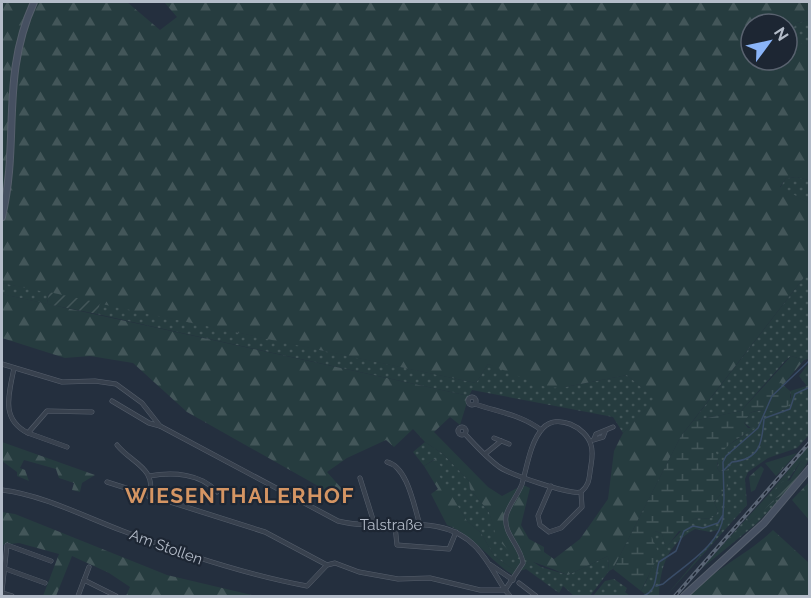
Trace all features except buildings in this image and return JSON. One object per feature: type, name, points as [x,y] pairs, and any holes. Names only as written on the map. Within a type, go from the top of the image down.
[{"type":"street","points":[[2,217],[8,176],[9,70],[15,42],[34,2]]},
{"type":"street","name":"Talstraße","points":[[2,364],[62,382],[95,381],[117,384],[142,403],[160,426]]},
{"type":"street","points":[[14,368],[4,407],[14,425],[27,433],[67,447]]},
{"type":"street","name":"Talstraße","points":[[112,401],[149,423],[160,426],[338,521],[375,526],[443,526],[456,532],[476,547],[510,597]]},
{"type":"street","points":[[475,404],[494,412],[526,419],[541,430]]},
{"type":"street","points":[[27,433],[47,411],[92,412]]},
{"type":"street","points":[[107,482],[265,532],[327,566],[335,563],[359,572],[398,579],[430,578],[480,590],[505,590],[521,568],[522,557],[508,532],[506,516],[517,498],[541,430],[549,424],[568,424],[579,429],[592,440]]},
{"type":"street","points":[[465,434],[504,471],[569,493],[581,492],[589,483],[592,440],[596,435],[612,428]]},
{"type":"street","points":[[494,438],[509,444]]},
{"type":"street","points":[[485,454],[501,441]]},
{"type":"street","points":[[117,445],[141,464],[149,476],[149,497]]},
{"type":"street","points":[[387,462],[395,464],[404,479],[420,525]]},
{"type":"street","points":[[684,597],[764,523],[810,468]]},
{"type":"street","points":[[149,476],[176,472],[211,486],[217,492]]},
{"type":"street","points":[[360,478],[375,526]]},
{"type":"street","points":[[551,486],[538,516],[542,528],[549,532],[561,528],[582,507],[581,492]]},
{"type":"street","name":"Am Stollen","points":[[2,490],[31,496],[188,556],[263,578],[307,585],[327,566]]},
{"type":"street","points":[[395,526],[397,545],[449,549],[456,532]]},
{"type":"street","points":[[12,597],[2,592],[7,545],[51,561]]},
{"type":"street","name":"Talstraße","points":[[488,563],[513,580]]},
{"type":"street","points":[[78,597],[88,567]]},
{"type":"street","points":[[6,569],[45,583]]},
{"type":"street","points":[[84,580],[112,596]]},
{"type":"street","points":[[519,583],[536,597]]},
{"type":"green space","points":[[2,2],[127,2],[160,30],[177,17],[164,2],[809,2],[809,20],[799,22],[799,12],[739,12],[739,72],[799,72],[799,43],[809,47],[809,180],[797,177],[786,178],[780,187],[809,203],[809,271],[681,436],[613,569],[609,571],[608,556],[568,575],[518,559],[497,539],[489,512],[470,489],[469,481],[443,454],[425,442],[413,429],[394,447],[386,440],[347,458],[327,472],[349,494],[341,499],[187,412],[133,363],[90,356],[65,358],[2,338],[2,294],[469,396],[460,425],[450,417],[434,432],[488,487],[502,496],[523,485],[530,488],[521,525],[529,539],[544,547],[544,552],[554,559],[580,539],[608,499],[614,451],[623,433],[655,399],[627,375],[548,388],[488,364],[476,383],[2,283]]},
{"type":"green space","points":[[809,20],[809,47],[799,43],[799,22]]},
{"type":"green space","points":[[797,177],[809,180],[809,203],[780,188],[786,178]]},
{"type":"green space","points":[[809,271],[808,359],[791,356],[741,411],[693,421]]},
{"type":"green space","points":[[2,283],[49,292],[47,304],[2,294]]},
{"type":"green space","points":[[49,292],[100,303],[97,314],[47,304]]},
{"type":"green space","points":[[100,303],[476,383],[488,364],[565,387],[627,375],[656,399],[623,433],[613,417],[472,390],[469,396],[150,326],[97,314]]},
{"type":"green space","points":[[791,356],[804,360],[783,385],[765,385]]},
{"type":"green space","points":[[809,363],[809,435],[797,448],[768,458],[748,472],[745,479],[747,505],[666,596],[722,529],[710,532],[695,529],[678,542],[667,557],[661,575],[659,596],[647,596],[641,591],[653,564],[654,550],[650,535],[656,531],[662,534],[666,547],[692,520],[716,515],[718,511],[714,502],[728,486],[728,469],[720,472],[717,468],[713,448],[727,446],[750,431],[752,429],[744,423],[750,413],[785,409],[791,397],[790,391],[807,386],[799,376]]},
{"type":"green space","points":[[781,383],[790,391],[790,404],[781,410],[750,413],[744,423],[748,428],[755,428],[723,451],[714,448],[718,457],[717,468],[720,472],[729,469],[728,486],[714,502],[718,511],[716,515],[692,520],[691,529],[686,532],[679,531],[666,548],[662,534],[656,531],[651,535],[659,554],[641,591],[613,569],[681,436],[693,421],[741,411],[765,385]]},
{"type":"green space","points":[[2,442],[95,475],[82,483],[80,492],[72,490],[74,483],[59,478],[56,469],[24,460],[20,468],[25,470],[29,481],[17,476],[17,472],[2,461]]},
{"type":"green space","points":[[425,442],[443,454],[469,481],[470,489],[489,512],[498,539],[541,567],[568,575],[608,556],[609,571],[590,596],[574,596],[563,586],[559,593],[526,569],[517,572],[494,556],[481,533],[467,521],[436,472],[435,459],[424,466],[413,452]]},
{"type":"green space","points":[[809,445],[809,459],[806,465],[801,461],[775,499],[785,494],[756,524],[701,569],[747,518],[749,522],[773,501],[768,495]]},
{"type":"green space","points":[[797,453],[776,476],[765,463]]},
{"type":"green space","points":[[436,459],[442,468],[437,472],[467,521],[481,533],[494,556],[517,572],[514,576],[466,535],[447,525],[431,494],[438,489],[424,466]]},
{"type":"green space","points":[[801,461],[806,465],[785,494],[774,499],[772,494],[782,482],[790,480]]},
{"type":"green space","points":[[761,466],[764,469],[755,490],[751,492],[749,477]]},
{"type":"green space","points":[[809,482],[809,520],[792,500]]},
{"type":"green space","points":[[768,495],[774,501],[749,522],[747,518]]},
{"type":"green space","points":[[2,512],[15,514],[167,575],[256,596],[126,596],[130,587],[109,573],[72,556],[56,596],[43,596],[59,554],[19,543],[2,545]]},
{"type":"green space","points":[[773,530],[809,563],[809,596],[689,596],[709,578]]},
{"type":"green space","points":[[614,579],[627,588],[625,592],[630,596],[593,596],[605,581]]},
{"type":"waterway","points":[[643,596],[648,594],[654,586],[659,562],[676,551],[684,531],[693,526],[703,528],[718,523],[723,515],[723,462],[726,456],[758,428],[772,396],[810,360]]},
{"type":"waterway","points":[[765,418],[790,409],[795,394],[810,387]]},
{"type":"waterway","points":[[724,470],[732,462],[749,458],[758,449],[764,419]]},
{"type":"waterway","points":[[656,586],[663,584],[709,545],[721,526],[723,516]]},
{"type":"railway","points":[[675,596],[810,442]]},
{"type":"district","name":"WIESENTHALERHOF","points":[[240,496]]}]
